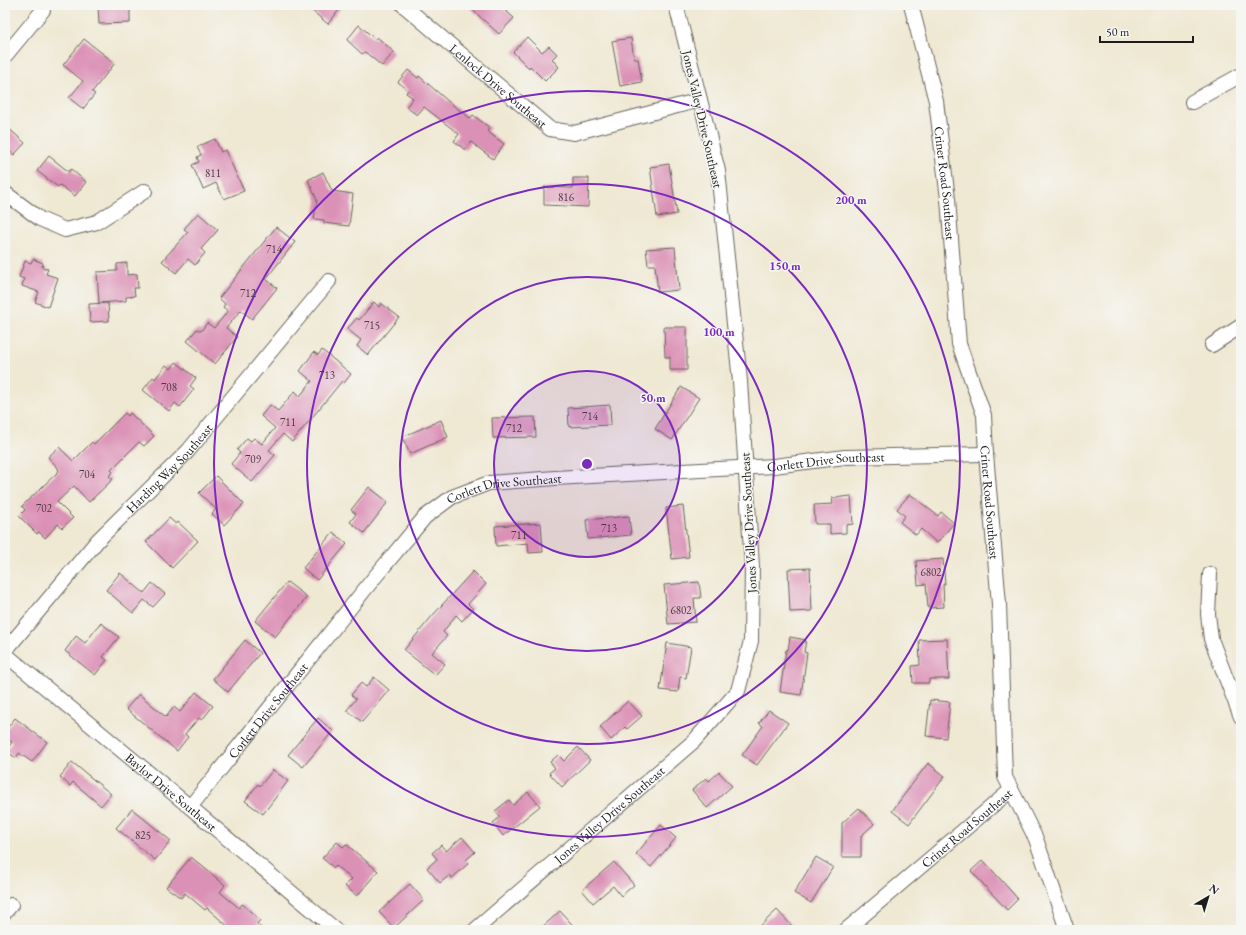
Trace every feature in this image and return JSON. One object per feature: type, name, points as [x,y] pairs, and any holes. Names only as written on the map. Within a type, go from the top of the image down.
[{"type":"street","name":"Lenlock Drive Southeast","points":[[403,5],[550,129],[574,133],[700,100]]},
{"type":"street","name":"Jones Valley Drive Southeast","points":[[475,930],[694,741],[738,691],[751,641],[752,566],[740,381],[718,171],[676,5]]},
{"type":"street","name":"Criner Road Southeast","points":[[846,930],[1011,790],[1005,777],[999,604],[984,415],[959,344],[948,199],[936,101],[911,5]]},
{"type":"street","points":[[5,56],[43,10]]},
{"type":"street","points":[[1192,102],[1241,76]]},
{"type":"street","points":[[5,193],[40,219],[65,230],[97,222],[144,191]]},
{"type":"street","name":"Harding Way Southeast","points":[[5,653],[98,540],[188,451],[329,281]]},
{"type":"street","points":[[1212,345],[1241,326]]},
{"type":"street","name":"Corlett Drive Southeast","points":[[190,807],[374,578],[425,517],[452,496],[489,483],[774,466],[845,457],[986,454]]},
{"type":"street","points":[[1210,574],[1208,614],[1211,639],[1241,717]]},
{"type":"street","name":"Baylor Drive Southeast","points":[[5,653],[336,930]]},
{"type":"street","points":[[1011,790],[1036,839],[1067,930]]},
{"type":"building","points":[[98,5],[130,5],[130,23],[99,24]]},
{"type":"building","points":[[305,5],[343,5],[328,24]]},
{"type":"building","points":[[467,5],[499,5],[514,18],[499,34]]},
{"type":"building","points":[[359,25],[375,39],[377,37],[394,52],[382,66],[365,52],[362,54],[347,40]]},
{"type":"building","points":[[527,37],[542,52],[549,46],[557,54],[552,59],[559,67],[545,81],[513,52]]},
{"type":"building","points":[[631,38],[634,59],[638,59],[642,82],[620,86],[612,41]]},
{"type":"building","points":[[84,39],[115,63],[92,92],[95,94],[83,109],[69,98],[83,81],[63,65]]},
{"type":"building","points":[[408,70],[418,78],[419,76],[470,118],[473,115],[490,128],[487,131],[504,144],[493,159],[471,142],[465,150],[454,141],[459,134],[424,107],[417,115],[406,107],[413,98],[406,93],[408,90],[398,82]]},
{"type":"building","points":[[5,125],[25,143],[14,155],[5,147]]},
{"type":"building","points":[[215,139],[221,152],[225,150],[244,191],[224,199],[216,183],[203,189],[192,165],[199,162],[197,157],[201,155],[197,147]]},
{"type":"building","points":[[49,156],[69,172],[71,169],[86,182],[75,196],[60,185],[58,187],[37,171]]},
{"type":"building","points":[[669,164],[677,214],[657,217],[650,167]]},
{"type":"building","points":[[323,172],[332,191],[353,194],[349,226],[324,223],[324,220],[314,219],[317,200],[308,180]]},
{"type":"building","points":[[573,178],[589,178],[588,207],[544,205],[544,187],[573,188]]},
{"type":"building","points":[[198,213],[218,230],[201,249],[205,253],[195,265],[188,259],[176,273],[162,261],[188,232],[184,229]]},
{"type":"building","points":[[276,227],[295,242],[266,279],[277,288],[252,319],[241,310],[226,328],[237,337],[215,364],[187,341],[197,329],[201,331],[207,323],[214,328],[228,311],[223,307],[225,304],[219,298]]},
{"type":"building","points":[[675,247],[679,290],[658,292],[655,265],[648,265],[646,249]]},
{"type":"building","points":[[33,259],[43,263],[42,267],[48,269],[46,274],[58,278],[48,307],[35,302],[39,292],[22,286],[24,279],[19,277],[25,261],[31,263]]},
{"type":"building","points":[[127,263],[127,275],[137,274],[138,288],[134,288],[135,296],[126,297],[126,301],[99,303],[97,272],[117,271],[117,264]]},
{"type":"building","points":[[374,302],[379,307],[381,303],[399,317],[368,355],[357,346],[361,340],[347,329],[357,318],[359,320]]},
{"type":"building","points":[[108,303],[109,321],[90,322],[89,304]]},
{"type":"building","points":[[664,327],[687,327],[687,370],[670,370],[670,357],[665,357]]},
{"type":"building","points":[[322,350],[351,374],[344,383],[342,381],[292,442],[283,434],[269,450],[275,455],[252,482],[231,464],[240,453],[237,450],[247,438],[251,441],[254,438],[262,444],[275,428],[261,416],[270,405],[278,411],[295,391],[300,396],[312,381],[300,371],[314,352],[318,355]]},
{"type":"building","points":[[176,362],[196,378],[190,386],[194,389],[180,407],[175,403],[169,411],[143,390],[153,377],[155,379],[166,365],[171,369]]},
{"type":"building","points":[[681,387],[699,398],[672,440],[655,429]]},
{"type":"building","points":[[610,405],[611,425],[569,427],[568,408]]},
{"type":"building","points":[[125,413],[128,416],[130,413],[154,436],[144,446],[139,442],[111,470],[113,472],[109,476],[113,479],[89,502],[74,486],[57,502],[73,518],[62,528],[58,524],[45,538],[39,532],[37,534],[19,516],[25,510],[22,506],[59,471],[48,457],[59,447],[73,461],[92,442],[94,444]]},
{"type":"building","points":[[535,417],[536,437],[493,438],[492,418]]},
{"type":"building","points":[[441,420],[448,437],[410,454],[402,437]]},
{"type":"building","points":[[216,476],[244,504],[224,525],[212,514],[216,509],[199,493]]},
{"type":"building","points":[[369,487],[388,502],[364,533],[350,522],[356,514],[351,510]]},
{"type":"building","points":[[910,494],[938,516],[941,512],[954,523],[937,543],[921,529],[916,535],[900,522],[905,516],[897,509]]},
{"type":"building","points":[[851,496],[853,524],[846,525],[846,533],[830,534],[830,524],[815,524],[814,505],[833,504],[832,498]]},
{"type":"building","points":[[683,506],[689,557],[672,559],[666,508]]},
{"type":"building","points":[[629,516],[631,535],[588,539],[586,520]]},
{"type":"building","points":[[169,518],[176,524],[178,522],[198,541],[172,568],[146,542]]},
{"type":"building","points":[[541,523],[543,552],[529,553],[528,543],[496,546],[495,526]]},
{"type":"building","points":[[333,532],[347,544],[317,580],[303,568]]},
{"type":"building","points":[[943,559],[945,584],[943,584],[944,607],[928,608],[926,584],[918,585],[916,561]]},
{"type":"building","points":[[810,568],[812,611],[790,612],[788,569]]},
{"type":"building","points":[[473,571],[486,584],[468,604],[473,609],[462,621],[456,615],[443,632],[447,636],[432,653],[445,664],[435,675],[404,650]]},
{"type":"building","points":[[120,573],[144,593],[152,583],[165,594],[153,607],[144,600],[133,613],[106,590]]},
{"type":"building","points":[[287,582],[307,597],[275,637],[255,621]]},
{"type":"building","points":[[699,582],[701,598],[694,598],[696,622],[668,624],[664,585]]},
{"type":"building","points":[[101,623],[119,637],[103,657],[107,660],[95,675],[65,651],[76,636],[85,643]]},
{"type":"building","points":[[790,637],[806,640],[804,652],[807,653],[801,695],[780,692],[786,650],[788,650]]},
{"type":"building","points":[[947,639],[949,679],[929,679],[929,683],[913,683],[912,666],[920,665],[919,640]]},
{"type":"building","points":[[245,640],[260,653],[228,692],[213,679]]},
{"type":"building","points":[[667,643],[691,647],[686,678],[680,677],[678,692],[660,690]]},
{"type":"building","points":[[374,677],[389,690],[362,722],[347,710],[356,699],[351,695],[361,683],[366,687]]},
{"type":"building","points":[[196,692],[213,706],[202,720],[199,718],[185,734],[188,737],[177,751],[126,709],[139,694],[166,717],[174,707],[180,712]]},
{"type":"building","points":[[930,700],[950,702],[946,738],[926,736]]},
{"type":"building","points":[[628,701],[642,716],[627,729],[625,727],[611,740],[600,727]]},
{"type":"building","points":[[769,710],[788,723],[757,765],[742,755],[763,726],[759,723]]},
{"type":"building","points":[[15,718],[47,742],[32,762],[19,753],[16,758],[6,751],[12,742],[5,737],[5,731]]},
{"type":"building","points":[[318,718],[333,731],[303,767],[288,755]]},
{"type":"building","points":[[578,747],[590,760],[562,787],[549,773],[555,768],[550,762],[558,755],[564,761]]},
{"type":"building","points":[[72,762],[111,794],[101,806],[73,782],[70,786],[60,777]]},
{"type":"building","points":[[928,763],[945,776],[909,824],[892,811]]},
{"type":"building","points":[[273,770],[288,781],[263,814],[245,801],[258,784],[260,786]]},
{"type":"building","points":[[719,772],[732,786],[707,808],[692,790],[706,778],[709,781]]},
{"type":"building","points":[[528,792],[540,806],[503,836],[493,823],[500,817],[495,811],[509,800],[513,805]]},
{"type":"building","points":[[859,808],[874,824],[861,836],[861,857],[842,857],[842,823]]},
{"type":"building","points":[[132,809],[171,841],[155,860],[116,828]]},
{"type":"building","points":[[661,825],[676,838],[651,867],[636,854]]},
{"type":"building","points":[[462,837],[475,852],[466,860],[469,863],[452,878],[450,875],[440,883],[427,868],[437,859],[432,853],[441,845],[446,851]]},
{"type":"building","points":[[337,842],[343,847],[346,844],[378,871],[357,896],[345,886],[352,879],[336,866],[334,868],[322,858]]},
{"type":"building","points":[[191,857],[225,885],[220,892],[239,908],[242,904],[260,920],[257,924],[263,930],[232,930],[207,908],[205,910],[185,893],[181,898],[166,887]]},
{"type":"building","points":[[816,857],[833,867],[811,903],[794,893]]},
{"type":"building","points":[[983,860],[1018,899],[1007,910],[971,871]]},
{"type":"building","points":[[614,862],[634,885],[621,896],[613,886],[593,903],[582,890]]},
{"type":"building","points":[[410,884],[424,900],[394,928],[379,912]]},
{"type":"building","points":[[777,910],[796,930],[756,930]]},
{"type":"building","points":[[560,911],[577,930],[539,930]]}]
